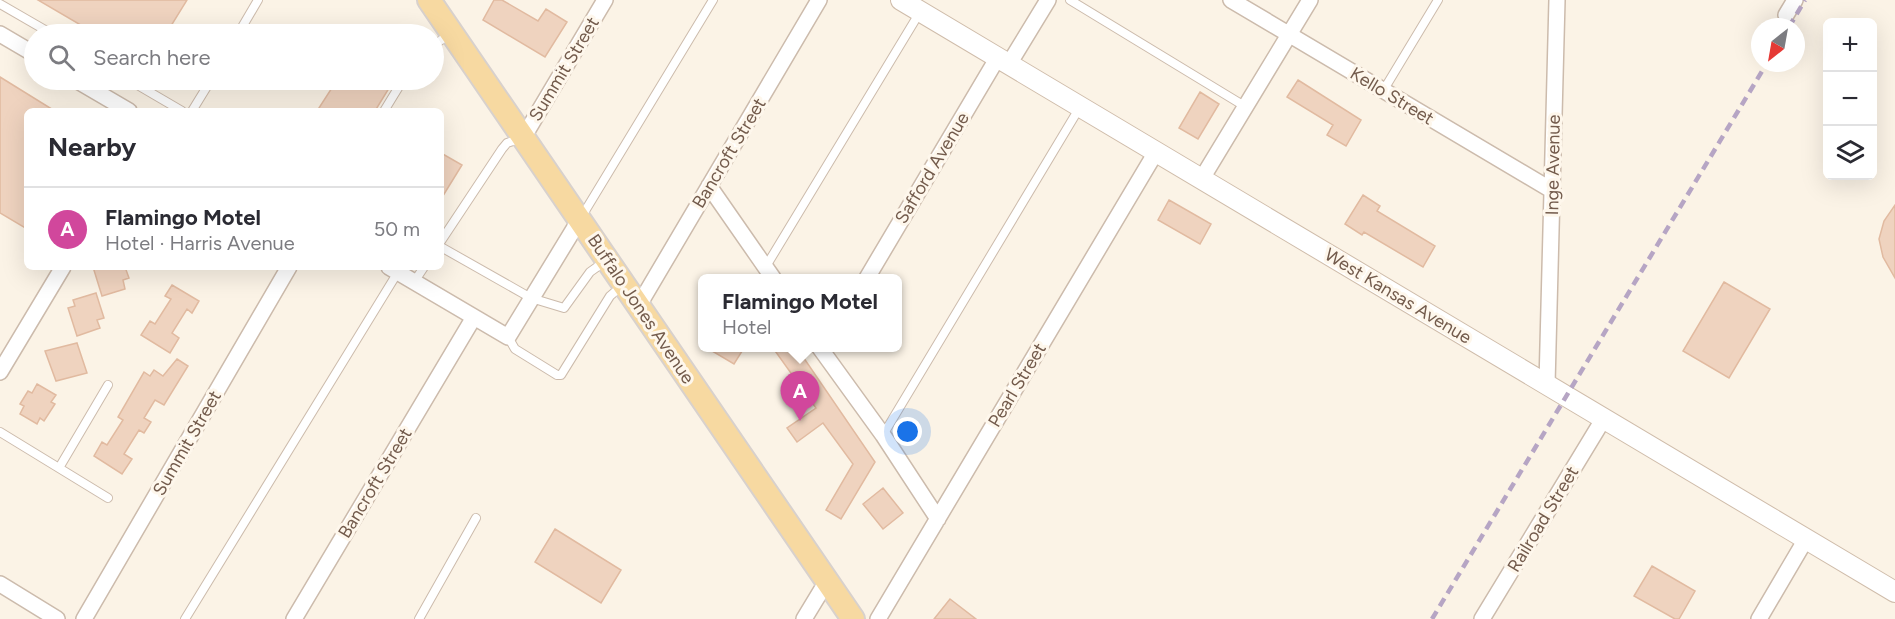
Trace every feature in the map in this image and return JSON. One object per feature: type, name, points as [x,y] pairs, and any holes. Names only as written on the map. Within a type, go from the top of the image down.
[{"type":"main road","name":"Buffalo Jones Avenue","points":[[429,0],[437,24]]},
{"type":"main road","name":"Buffalo Jones Avenue","points":[[444,41],[523,138],[853,619]]},
{"type":"street","name":"Summit Street","points":[[523,138],[605,0]]},
{"type":"street","name":"Bancroft Street","points":[[639,305],[819,0]]},
{"type":"street","name":"West Kansas Avenue","points":[[902,0],[1895,592]]},
{"type":"street","name":"Safford Avenue","points":[[870,274],[1004,61],[1048,0]]},
{"type":"street","name":"Kello Street","points":[[1232,0],[1553,191]]},
{"type":"street","points":[[1201,180],[1310,0]]},
{"type":"street","name":"Inge Avenue","points":[[1547,384],[1557,0]]},
{"type":"street","points":[[1786,15],[1795,0]]},
{"type":"street","points":[[0,33],[24,48]]},
{"type":"street","points":[[103,90],[125,108]]},
{"type":"street","name":"Pearl Street","points":[[878,619],[1156,152]]},
{"type":"street","points":[[709,186],[769,273]]},
{"type":"street","points":[[394,270],[508,336],[580,219]]},
{"type":"street","points":[[0,372],[61,270]]},
{"type":"street","name":"Summit Street","points":[[84,619],[287,270]]},
{"type":"street","name":"Bancroft Street","points":[[294,619],[474,317]]},
{"type":"street","points":[[825,352],[938,519]]},
{"type":"street","name":"Railroad Street","points":[[1482,619],[1604,418]]},
{"type":"street","points":[[1758,619],[1806,539]]},
{"type":"street","points":[[804,619],[827,581]]},
{"type":"street","points":[[0,584],[57,619]]},
{"type":"lane","points":[[244,24],[258,0]]},
{"type":"lane","points":[[580,219],[714,0]]},
{"type":"lane","points":[[1070,0],[1246,107]]},
{"type":"lane","points":[[1383,91],[1438,0]]},
{"type":"lane","points":[[0,4],[35,24]]},
{"type":"lane","points":[[769,273],[921,11]]},
{"type":"lane","points":[[146,90],[177,108]]},
{"type":"lane","points":[[194,108],[205,90]]},
{"type":"lane","points":[[386,108],[397,90]]},
{"type":"lane","points":[[883,435],[1081,106]]},
{"type":"lane","points":[[444,237],[507,143],[523,138]]},
{"type":"lane","points":[[444,249],[531,298],[564,308],[590,272],[608,260]]},
{"type":"lane","points":[[185,619],[394,270]]},
{"type":"lane","points":[[414,282],[422,270]]},
{"type":"lane","points":[[508,336],[515,349],[556,375],[561,375],[610,296],[624,285]]},
{"type":"lane","points":[[58,468],[108,385]]},
{"type":"lane","points":[[0,432],[108,498]]},
{"type":"lane","points":[[418,619],[476,518]]},
{"type":"building","points":[[38,0],[187,0],[172,24],[79,24]]},
{"type":"building","points":[[494,0],[502,0],[538,21],[546,9],[567,22],[545,57],[483,20]]},
{"type":"building","points":[[0,77],[50,108],[24,108],[24,227],[0,213]]},
{"type":"building","points":[[1298,80],[1361,120],[1346,146],[1327,135],[1333,125],[1287,97]]},
{"type":"building","points":[[331,90],[388,90],[377,108],[319,108]]},
{"type":"building","points":[[1200,92],[1219,104],[1198,139],[1179,128]]},
{"type":"building","points":[[444,155],[462,165],[444,194]]},
{"type":"building","points":[[1363,195],[1380,206],[1377,211],[1435,246],[1423,267],[1364,232],[1362,235],[1345,224]]},
{"type":"building","points":[[1169,200],[1211,224],[1200,244],[1158,220]]},
{"type":"building","points":[[1895,205],[1895,278],[1883,257],[1879,239],[1884,221]]},
{"type":"building","points":[[94,270],[126,270],[129,278],[123,280],[125,289],[102,296]]},
{"type":"building","points":[[1724,282],[1770,309],[1729,378],[1683,351]]},
{"type":"building","points":[[172,285],[199,301],[192,313],[187,309],[172,333],[179,338],[170,353],[141,335],[150,321],[155,324],[171,299],[165,296]]},
{"type":"building","points":[[96,293],[104,318],[97,320],[100,328],[77,336],[68,308],[75,306],[73,300]]},
{"type":"building","points":[[77,343],[87,373],[56,381],[45,351]]},
{"type":"building","points":[[714,352],[742,352],[734,364]]},
{"type":"building","points":[[776,352],[800,352],[875,462],[841,519],[826,510],[853,464],[823,423],[797,442],[787,428],[816,408]]},
{"type":"building","points":[[177,359],[188,366],[164,405],[155,400],[144,418],[151,422],[144,433],[139,430],[124,454],[132,459],[122,474],[94,456],[102,442],[107,445],[123,420],[118,417],[144,372],[150,376],[154,370],[163,376]]},
{"type":"building","points":[[37,384],[56,395],[51,402],[55,404],[44,421],[40,418],[37,424],[20,414],[24,406],[20,404],[28,391],[32,393]]},
{"type":"building","points":[[883,488],[903,513],[883,529],[863,504]]},
{"type":"building","points":[[555,529],[621,570],[601,603],[535,562]]},
{"type":"building","points":[[1652,566],[1695,591],[1679,619],[1675,619],[1634,596]]},
{"type":"building","points":[[950,599],[976,619],[934,619]]},
{"type":"railway","points":[[1794,18],[1805,0]]},
{"type":"railway","points":[[1432,619],[1762,72]]},
{"type":"place","name":"Flamingo Motel","points":[[800,421]]}]
